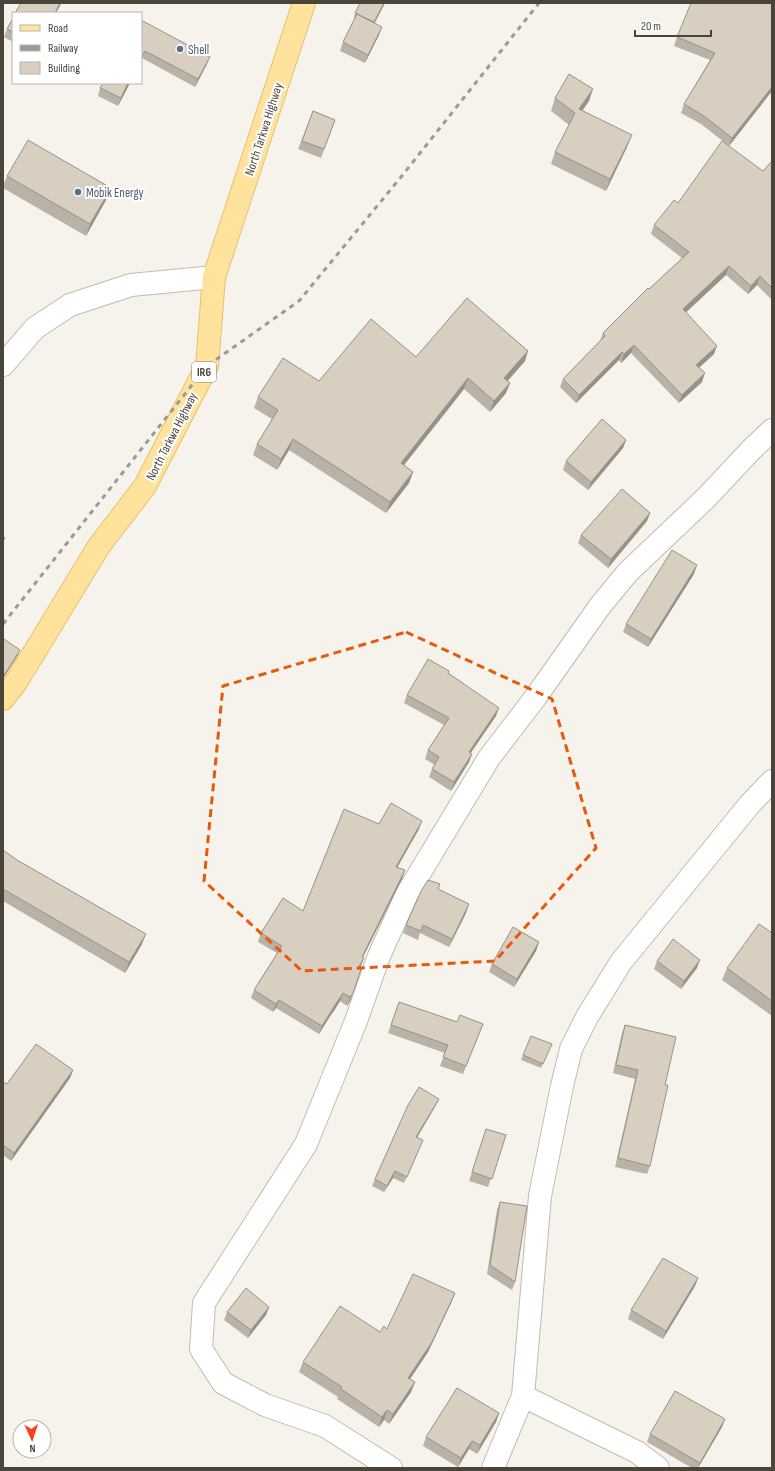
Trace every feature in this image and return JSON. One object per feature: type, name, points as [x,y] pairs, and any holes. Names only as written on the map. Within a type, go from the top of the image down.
[{"type":"main road","name":"North Tarkwa Highway","points":[[3,699],[15,684],[99,546],[145,486],[207,366],[214,277],[304,3]]},
{"type":"street","points":[[3,365],[35,328],[70,305],[131,285],[214,277]]},
{"type":"street","points":[[391,1468],[325,1426],[266,1405],[223,1383],[201,1349],[204,1303],[306,1144],[356,1021],[379,956],[407,894],[489,758],[535,698],[600,606],[628,572],[706,498],[772,430]]},
{"type":"street","points":[[493,1468],[523,1396],[540,1196],[571,1049],[587,1017],[621,962],[750,804],[772,781]]},
{"type":"street","points":[[523,1396],[637,1452],[658,1468]]},
{"type":"highlighted area","points":[[406,632],[552,699],[596,848],[495,961],[302,971],[204,881],[223,686]]},
{"type":"building","points":[[21,3],[60,3],[56,12],[16,12]]},
{"type":"building","points":[[360,3],[384,3],[374,22],[355,13]]},
{"type":"building","points":[[691,3],[772,3],[772,87],[732,138],[704,116],[684,104],[715,53],[677,37]]},
{"type":"building","points":[[357,14],[382,27],[368,55],[343,42]]},
{"type":"building","points":[[12,20],[12,32],[7,29]]},
{"type":"building","points":[[142,21],[210,57],[198,79],[145,51],[142,56]]},
{"type":"building","points":[[569,74],[593,89],[579,109],[632,135],[610,179],[555,152],[575,113],[555,98]]},
{"type":"building","points":[[102,84],[128,84],[121,98],[100,88]]},
{"type":"building","points":[[313,111],[335,120],[324,149],[302,141]]},
{"type":"building","points":[[28,140],[111,188],[90,224],[7,176]]},
{"type":"building","points":[[722,141],[763,171],[772,161],[772,288],[760,276],[751,286],[729,266],[683,309],[717,346],[696,365],[705,373],[682,395],[634,345],[624,354],[622,352],[579,395],[563,379],[605,336],[603,333],[648,288],[649,289],[689,252],[654,225],[674,200],[678,203]]},
{"type":"building","points":[[467,298],[528,351],[504,378],[510,383],[494,401],[468,378],[401,463],[413,472],[390,502],[293,439],[281,459],[257,444],[278,410],[258,397],[283,358],[319,381],[371,319],[416,357]]},
{"type":"building","points":[[602,419],[626,440],[591,482],[566,461]]},
{"type":"building","points":[[622,489],[650,513],[611,559],[581,535]]},
{"type":"building","points":[[672,550],[697,565],[651,639],[626,624]]},
{"type":"building","points":[[4,639],[20,650],[3,676],[3,640]]},
{"type":"building","points":[[428,659],[449,671],[448,673],[499,708],[469,752],[472,754],[454,782],[432,769],[439,757],[428,750],[449,718],[407,695]]},
{"type":"building","points":[[391,803],[422,821],[396,867],[405,870],[362,957],[364,958],[358,968],[361,969],[353,993],[350,997],[343,993],[322,1026],[279,1000],[276,1004],[254,990],[282,946],[261,933],[283,898],[303,911],[344,809],[379,824]]},
{"type":"building","points":[[3,850],[17,860],[146,934],[129,962],[3,889]]},
{"type":"building","points":[[428,880],[440,884],[438,889],[469,904],[452,939],[423,925],[421,931],[406,925],[421,891]]},
{"type":"building","points":[[759,924],[772,933],[772,1001],[727,968]]},
{"type":"building","points":[[513,927],[539,942],[517,979],[492,964]]},
{"type":"building","points":[[673,939],[700,960],[684,981],[657,961]]},
{"type":"building","points":[[399,1002],[457,1022],[460,1015],[483,1024],[466,1066],[443,1057],[448,1045],[391,1025]]},
{"type":"building","points":[[625,1025],[676,1037],[665,1085],[668,1085],[650,1166],[618,1158],[638,1070],[616,1065]]},
{"type":"building","points":[[531,1036],[552,1044],[543,1064],[523,1055]]},
{"type":"building","points":[[36,1044],[73,1070],[14,1153],[3,1145],[3,1082],[7,1084]]},
{"type":"building","points":[[419,1087],[439,1099],[416,1137],[423,1140],[407,1177],[395,1171],[387,1186],[375,1179],[408,1105]]},
{"type":"building","points":[[486,1129],[506,1135],[492,1179],[472,1172]]},
{"type":"building","points":[[500,1202],[527,1206],[515,1282],[490,1265]]},
{"type":"building","points":[[663,1258],[698,1278],[666,1331],[631,1310]]},
{"type":"building","points":[[413,1274],[455,1293],[432,1342],[408,1378],[415,1382],[393,1414],[387,1410],[382,1417],[341,1389],[342,1387],[303,1362],[340,1306],[380,1332],[384,1326],[387,1329]]},
{"type":"building","points":[[246,1288],[269,1307],[251,1330],[227,1312]]},
{"type":"building","points":[[457,1388],[499,1413],[480,1445],[472,1441],[461,1458],[426,1437]]},
{"type":"building","points":[[675,1391],[725,1419],[700,1463],[650,1434]]},
{"type":"railway","points":[[3,624],[207,366],[299,301],[401,177],[539,3]]},
{"type":"place","name":"Shell","points":[[180,49]]},
{"type":"place","name":"Mobik Energy","points":[[78,192]]}]
